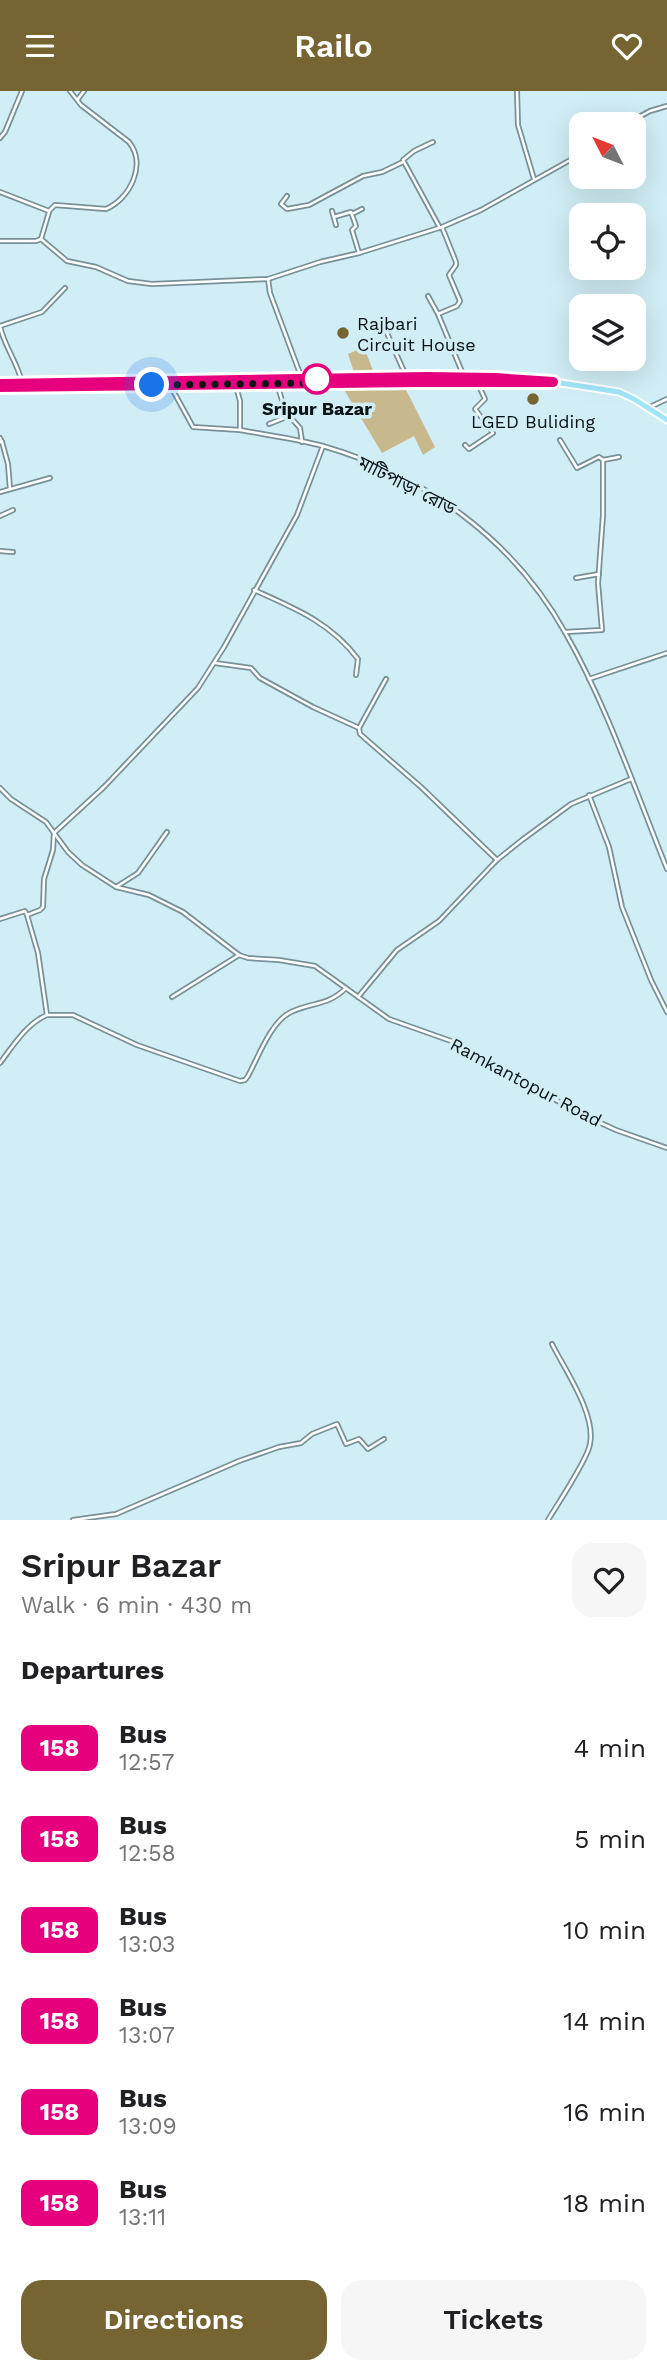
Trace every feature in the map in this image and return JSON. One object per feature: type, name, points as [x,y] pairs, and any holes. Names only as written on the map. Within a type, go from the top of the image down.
[{"type":"main road","points":[[0,385],[407,378],[553,382],[618,392],[667,420]]},
{"type":"main road","points":[[0,385],[465,380],[553,382]]},
{"type":"street","points":[[0,138],[22,91]]},
{"type":"street","points":[[41,239],[49,211],[55,205],[106,209],[119,200],[135,178],[137,168],[135,149],[81,105],[70,91]]},
{"type":"street","points":[[78,99],[85,91]]},
{"type":"street","points":[[517,91],[518,125],[534,179]]},
{"type":"street","points":[[646,113],[667,106]]},
{"type":"street","points":[[287,195],[281,204],[286,209],[309,205],[363,177],[403,162],[404,158],[414,151],[433,142]]},
{"type":"street","points":[[0,241],[41,239],[67,261],[96,267],[128,281],[152,284],[268,279],[441,227],[481,210],[569,160]]},
{"type":"street","points":[[403,162],[441,227],[456,263],[449,275],[460,301],[457,306],[438,314]]},
{"type":"street","points":[[0,192],[49,211]]},
{"type":"street","points":[[334,217],[362,209]]},
{"type":"street","points":[[332,211],[336,225]]},
{"type":"street","points":[[352,214],[356,226],[352,230],[359,253]]},
{"type":"street","points":[[268,279],[270,293],[302,379]]},
{"type":"street","points":[[22,383],[0,326],[42,312],[65,288]]},
{"type":"street","points":[[428,296],[465,380]]},
{"type":"street","points":[[387,331],[407,378]]},
{"type":"street","points":[[465,445],[469,449],[493,433],[475,409],[485,399],[477,382]]},
{"type":"street","points":[[235,383],[240,401],[240,430]]},
{"type":"street","points":[[277,383],[289,416],[299,426],[302,442]]},
{"type":"street","name":"মাটিপাড়া রোড","points":[[169,385],[193,427],[240,430],[323,446],[380,467],[440,499],[474,521],[521,569],[565,632],[589,679],[667,869]]},
{"type":"street","points":[[648,408],[667,399]]},
{"type":"street","points":[[269,424],[289,416]]},
{"type":"street","points":[[560,440],[577,468],[599,457],[603,460],[620,457]]},
{"type":"street","points":[[1,441],[8,464],[10,489]]},
{"type":"street","points":[[27,915],[40,911],[43,907],[44,880],[53,850],[54,833],[104,787],[170,718],[198,688],[215,663],[297,515],[323,446]]},
{"type":"street","points":[[565,632],[602,630],[599,574],[603,460]]},
{"type":"street","points":[[0,492],[50,478]]},
{"type":"street","points":[[0,516],[13,510]]},
{"type":"street","points":[[0,551],[13,552]]},
{"type":"street","points":[[576,578],[599,574]]},
{"type":"street","points":[[254,590],[301,612],[336,633],[358,659],[356,675]]},
{"type":"street","points":[[589,679],[667,653]]},
{"type":"street","points":[[215,663],[251,668],[260,678],[359,728]]},
{"type":"street","points":[[386,679],[359,728],[360,734],[421,787],[497,860]]},
{"type":"street","points":[[358,997],[397,950],[439,921],[497,860],[549,819],[589,795],[631,779]]},
{"type":"street","name":"Ramkantopur Road","points":[[0,788],[11,799],[46,822],[75,860],[116,887],[149,895],[180,910],[239,955],[315,966],[388,1019],[452,1041],[514,1078],[590,1118],[667,1148]]},
{"type":"street","points":[[589,795],[609,847],[622,908],[651,980],[667,1011]]},
{"type":"street","points":[[116,887],[138,873],[167,832]]},
{"type":"street","points":[[0,919],[21,911],[27,915],[38,953],[47,1015]]},
{"type":"street","points":[[172,997],[239,955]]},
{"type":"street","points":[[0,1063],[37,1020],[47,1015],[73,1016],[137,1045],[240,1081],[245,1080],[282,1017],[300,1008],[331,1000],[346,988]]},
{"type":"street","points":[[548,1520],[591,1444],[589,1423],[582,1404],[552,1344]]},
{"type":"street","points":[[73,1520],[116,1514],[239,1461],[279,1447],[301,1443],[312,1434],[337,1424],[346,1444],[359,1439],[368,1449],[384,1440]]},
{"type":"shaded area","points":[[364,347],[375,376],[355,375],[348,354]]},
{"type":"shaded area","points":[[404,386],[435,447],[423,455],[414,436],[382,453],[343,388]]},
{"type":"bus line","name":"158","points":[[0,384],[427,377],[553,382],[0,387]]},
{"type":"place","name":"Rajbari Circuit House","points":[[343,333]]},
{"type":"place","name":"Sripur Bazar","points":[[317,379]]},
{"type":"place","name":"LGED Buliding","points":[[533,399]]},
{"type":"route","points":[[152,385],[321,383],[317,379]]}]
